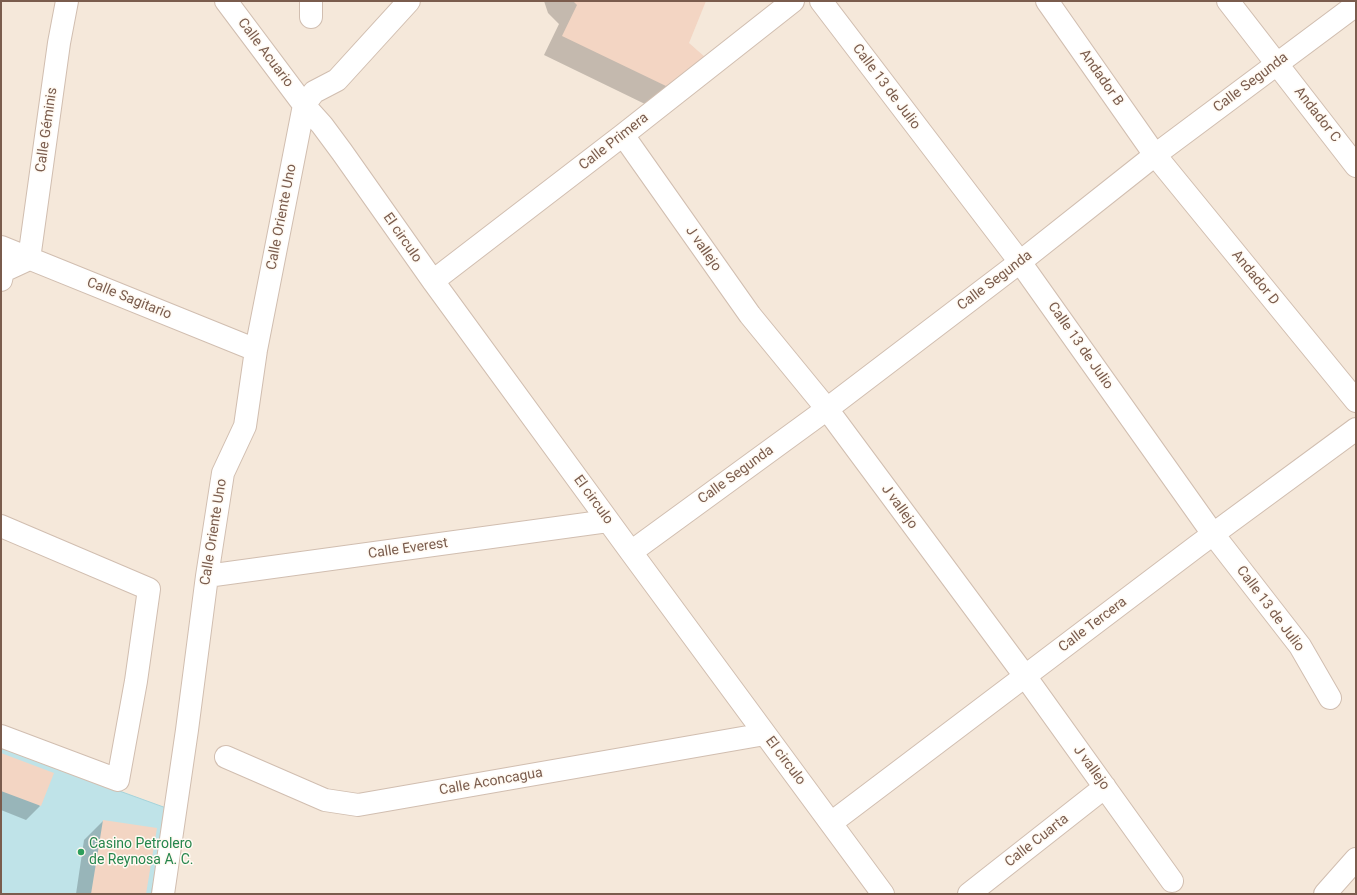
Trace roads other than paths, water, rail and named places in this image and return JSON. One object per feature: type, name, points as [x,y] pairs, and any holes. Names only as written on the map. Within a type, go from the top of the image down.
[{"type":"street","name":"Calle Géminis","points":[[29,259],[66,1]]},
{"type":"street","name":"Calle Acuario","points":[[226,1],[304,105]]},
{"type":"street","points":[[304,105],[314,92],[337,80],[410,1]]},
{"type":"street","name":"Calle Primera","points":[[433,281],[623,135],[793,1]]},
{"type":"street","name":"Calle 13 de Julio","points":[[821,1],[1020,262],[1213,534],[1300,646],[1330,698]]},
{"type":"street","name":"Andador B","points":[[1047,1],[1155,155]]},
{"type":"street","name":"Andador C","points":[[1228,1],[1356,166]]},
{"type":"street","name":"Calle Segunda","points":[[631,552],[827,409],[1020,262],[1155,155],[1356,5]]},
{"type":"street","name":"El circulo","points":[[304,105],[322,125],[342,152],[433,281],[883,894]]},
{"type":"street","name":"Calle Oriente Uno","points":[[163,894],[187,730],[207,576],[223,473],[245,426],[256,350],[304,105]]},
{"type":"street","name":"J vallejo","points":[[623,135],[750,315],[827,409],[1026,676],[1172,881]]},
{"type":"street","name":"Andador D","points":[[1155,155],[1356,401]]},
{"type":"street","name":"Calle Sagitario","points":[[1,246],[29,259],[256,350]]},
{"type":"street","points":[[1,280],[2,271],[29,259]]},
{"type":"street","name":"Calle Tercera","points":[[831,823],[1213,534],[1356,429]]},
{"type":"street","name":"Calle Everest","points":[[207,576],[608,520]]},
{"type":"street","points":[[1,526],[149,589],[136,681],[118,780],[1,736]]},
{"type":"street","name":"Calle Aconcagua","points":[[226,757],[325,800],[358,805],[765,734]]},
{"type":"street","name":"Calle Cuarta","points":[[969,894],[1105,787]]},
{"type":"street","points":[[1324,894],[1356,860]]},
{"type":"water","name":"Casino Petrolero de Reynosa A. C.","points":[[1,748],[169,809],[151,894],[1,894]]},
{"type":"place","name":"Casino Petrolero de Reynosa A. C.","points":[[81,852]]}]
